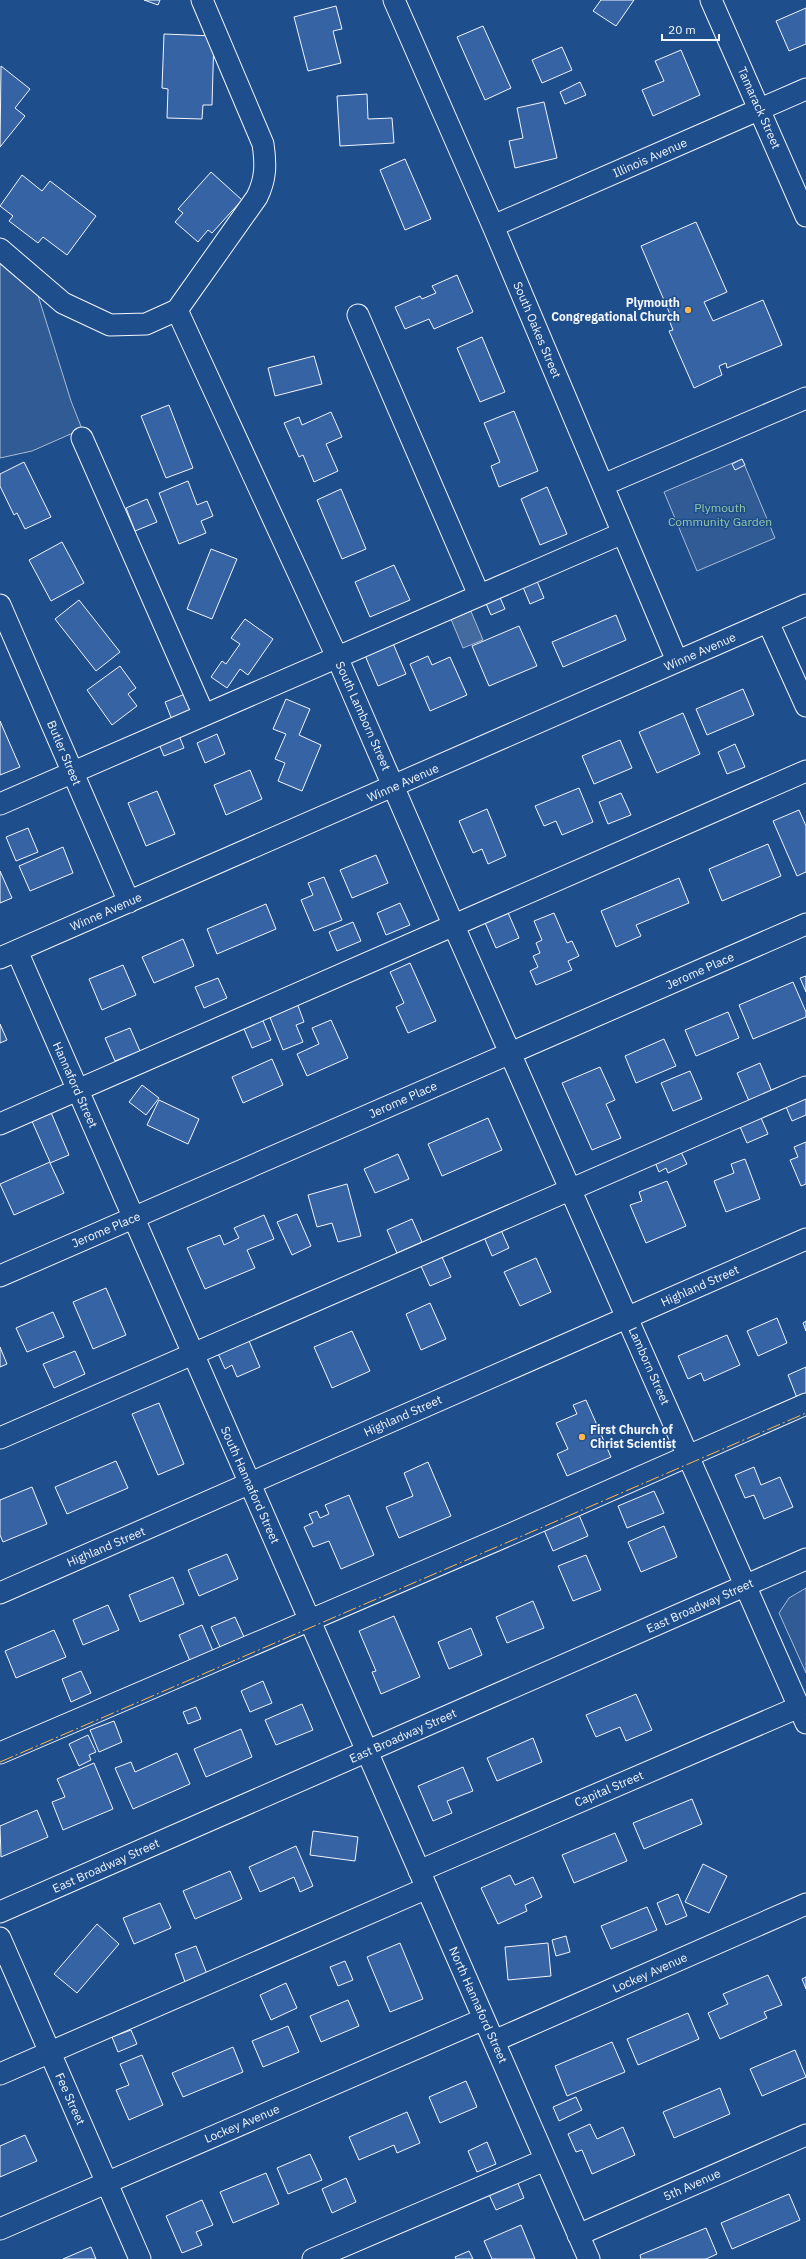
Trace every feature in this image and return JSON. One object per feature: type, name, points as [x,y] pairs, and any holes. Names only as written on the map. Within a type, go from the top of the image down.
[{"type":"street","points":[[0,249],[63,303],[110,325],[146,324],[177,310],[257,197],[262,187],[266,167],[264,144],[202,0]]},
{"type":"street","name":"South Oakes Street","points":[[394,0],[494,226],[677,662]]},
{"type":"street","name":"Tamarack Street","points":[[712,0],[806,216]]},
{"type":"street","name":"Illinois Avenue","points":[[494,226],[806,89]]},
{"type":"street","name":"South Lamborn Street","points":[[177,310],[337,657],[395,787],[453,924],[511,1053]]},
{"type":"street","points":[[358,315],[479,595]]},
{"type":"street","points":[[603,485],[806,398]]},
{"type":"street","points":[[82,438],[204,715]]},
{"type":"street","points":[[0,804],[623,533]]},
{"type":"street","name":"Butler Street","points":[[0,605],[129,902]]},
{"type":"street","name":"Winne Avenue","points":[[9,954],[395,787],[806,605]]},
{"type":"street","points":[[768,622],[806,706]]},
{"type":"street","points":[[0,1124],[453,924],[806,771]]},
{"type":"street","name":"Jerome Place","points":[[0,1276],[806,924]]},
{"type":"street","name":"Hannaford Street","points":[[9,954],[77,1090],[134,1218]]},
{"type":"street","name":"Lamborn Street","points":[[511,1053],[802,1715]]},
{"type":"street","points":[[0,1438],[806,1087]]},
{"type":"street","name":"South Hannaford Street","points":[[134,1218],[367,1752]]},
{"type":"street","name":"Highland Street","points":[[0,1593],[806,1239]]},
{"type":"street","points":[[0,1754],[806,1404]]},
{"type":"street","name":"East Broadway Street","points":[[0,1912],[806,1559]]},
{"type":"street","name":"Capital Street","points":[[0,2074],[423,1880],[802,1715]]},
{"type":"street","name":"North Hannaford Street","points":[[367,1752],[589,2259]]},
{"type":"street","name":"Lockey Avenue","points":[[494,2041],[806,1904]]},
{"type":"street","name":"Fee Street","points":[[0,1938],[140,2259]]},
{"type":"street","name":"Lockey Avenue","points":[[0,2229],[484,2019]]},
{"type":"street","name":"5th Avenue","points":[[578,2235],[806,2136]]},
{"type":"street","points":[[313,2259],[545,2160]]},
{"type":"green space","points":[[0,261],[36,289],[71,401],[82,429],[32,451],[0,458]]},
{"type":"green space","name":"Plymouth Community Garden","points":[[742,459],[775,538],[697,571],[664,492]]},
{"type":"green space","points":[[806,1588],[806,1673],[779,1613],[789,1598]]},
{"type":"shaded area","points":[[470,609],[483,640],[463,648],[450,617]]},
{"type":"building","points":[[144,0],[160,0],[158,5]]},
{"type":"building","points":[[601,0],[634,0],[616,26],[593,11]]},
{"type":"building","points":[[336,6],[342,29],[333,31],[341,63],[308,71],[294,17]]},
{"type":"building","points":[[806,8],[806,44],[789,51],[776,21]]},
{"type":"building","points":[[483,26],[511,88],[485,100],[457,37]]},
{"type":"building","points":[[164,34],[214,36],[212,105],[203,105],[202,119],[167,118],[168,89],[162,88]]},
{"type":"building","points":[[562,47],[572,70],[542,83],[532,60]]},
{"type":"building","points":[[681,50],[700,95],[653,116],[642,90],[664,81],[655,61]]},
{"type":"building","points":[[1,66],[30,89],[15,108],[25,116],[0,147]]},
{"type":"building","points":[[580,82],[586,95],[565,104],[560,92]]},
{"type":"building","points":[[367,94],[368,119],[392,118],[394,143],[340,146],[337,96]]},
{"type":"building","points":[[544,102],[557,158],[515,168],[509,141],[523,138],[517,108]]},
{"type":"building","points":[[405,159],[431,219],[405,230],[380,170]]},
{"type":"building","points":[[211,172],[242,200],[212,233],[208,230],[198,242],[175,222],[183,213],[178,209]]},
{"type":"building","points":[[22,175],[42,191],[50,181],[96,216],[67,255],[43,237],[38,243],[9,221],[13,216],[0,206]]},
{"type":"building","name":"Plymouth Congregational Church","points":[[696,222],[727,292],[704,302],[713,321],[763,300],[782,345],[727,368],[726,363],[719,366],[722,375],[694,388],[669,331],[673,330],[669,320],[672,319],[641,246]]},
{"type":"building","points":[[457,275],[473,312],[434,329],[429,319],[405,329],[395,307],[420,296],[422,299],[436,293],[432,286]]},
{"type":"building","points":[[482,337],[505,392],[480,402],[457,348]]},
{"type":"building","points":[[314,356],[322,384],[275,396],[268,368]]},
{"type":"building","points":[[169,405],[193,468],[166,478],[141,416]]},
{"type":"building","points":[[514,411],[538,471],[499,487],[491,466],[500,462],[484,423]]},
{"type":"building","points":[[331,412],[342,437],[326,444],[338,471],[314,482],[303,455],[299,457],[284,423],[299,417],[302,425]]},
{"type":"building","points":[[742,459],[745,465],[735,470],[732,464]]},
{"type":"building","points":[[24,462],[51,517],[25,529],[17,513],[14,515],[0,486],[0,474]]},
{"type":"building","points":[[188,481],[197,505],[207,501],[213,516],[201,521],[206,533],[179,544],[159,493]]},
{"type":"building","points":[[547,487],[567,534],[540,545],[521,499]]},
{"type":"building","points":[[341,489],[366,549],[342,559],[317,500]]},
{"type":"building","points":[[147,499],[157,522],[135,531],[126,508]]},
{"type":"building","points":[[62,542],[84,583],[51,601],[29,560]]},
{"type":"building","points":[[211,549],[237,559],[212,619],[187,609]]},
{"type":"building","points":[[394,565],[410,600],[370,617],[355,582]]},
{"type":"building","points":[[537,581],[544,598],[530,604],[523,587]]},
{"type":"building","points":[[498,593],[505,609],[491,615],[484,599]]},
{"type":"building","points":[[79,600],[120,652],[96,671],[55,619]]},
{"type":"building","points":[[616,615],[626,640],[563,667],[552,642]]},
{"type":"building","points":[[245,619],[273,639],[248,675],[240,669],[227,688],[211,677],[222,661],[226,664],[240,644],[231,638]]},
{"type":"building","points":[[519,626],[537,666],[489,686],[472,646]]},
{"type":"building","points":[[392,641],[406,674],[378,686],[364,653]]},
{"type":"building","points":[[428,656],[432,665],[450,657],[467,695],[430,711],[410,664]]},
{"type":"building","points":[[120,666],[136,688],[128,694],[137,706],[112,725],[87,690]]},
{"type":"building","points":[[743,689],[754,715],[707,735],[696,709]]},
{"type":"building","points":[[185,694],[192,712],[172,720],[165,702]]},
{"type":"building","points":[[286,699],[310,709],[299,735],[321,745],[302,791],[278,781],[285,763],[275,759],[286,734],[273,729]]},
{"type":"building","points":[[683,713],[700,754],[657,773],[639,732]]},
{"type":"building","points":[[0,721],[20,767],[0,775]]},
{"type":"building","points":[[178,733],[184,748],[164,756],[158,742]]},
{"type":"building","points":[[217,734],[225,754],[205,763],[197,743]]},
{"type":"building","points":[[620,740],[632,768],[594,784],[582,756]]},
{"type":"building","points":[[735,744],[745,767],[727,774],[718,752]]},
{"type":"building","points":[[250,770],[262,799],[226,815],[214,785]]},
{"type":"building","points":[[579,788],[593,822],[562,835],[556,821],[544,826],[535,806]]},
{"type":"building","points":[[157,791],[175,834],[146,846],[128,803]]},
{"type":"building","points":[[621,793],[631,815],[608,824],[599,802]]},
{"type":"building","points":[[487,809],[506,856],[488,864],[482,849],[473,853],[459,821]]},
{"type":"building","points":[[799,810],[806,826],[806,872],[797,876],[773,821]]},
{"type":"building","points":[[28,828],[38,852],[16,861],[6,837]]},
{"type":"building","points":[[768,844],[781,876],[722,901],[709,869]]},
{"type":"building","points":[[63,847],[73,873],[30,891],[19,866]]},
{"type":"building","points":[[376,855],[388,883],[352,898],[340,870]]},
{"type":"building","points":[[0,871],[12,898],[0,903]]},
{"type":"building","points":[[324,877],[342,920],[314,931],[301,900],[313,895],[308,883]]},
{"type":"building","points":[[679,878],[689,903],[636,925],[641,936],[616,947],[601,911]]},
{"type":"building","points":[[400,903],[410,925],[386,935],[377,913]]},
{"type":"building","points":[[266,904],[276,929],[217,954],[207,929]]},
{"type":"building","points":[[506,908],[519,938],[496,948],[483,918]]},
{"type":"building","points":[[554,913],[567,943],[572,941],[579,956],[568,961],[572,970],[536,985],[530,971],[538,967],[533,956],[540,953],[536,943],[542,940],[534,921]]},
{"type":"building","points":[[353,922],[361,941],[337,951],[329,932]]},
{"type":"building","points":[[183,939],[194,966],[154,983],[142,957]]},
{"type":"building","points":[[410,963],[436,1021],[408,1033],[396,1007],[404,1003],[390,972]]},
{"type":"building","points":[[123,965],[136,995],[102,1010],[89,979]]},
{"type":"building","points":[[806,976],[806,992],[800,978]]},
{"type":"building","points":[[218,978],[227,998],[204,1008],[195,987]]},
{"type":"building","points":[[793,982],[806,1012],[806,1017],[753,1039],[739,1005]]},
{"type":"building","points":[[297,1003],[304,1022],[296,1025],[303,1042],[283,1050],[269,1015]]},
{"type":"building","points":[[728,1012],[739,1038],[696,1056],[685,1030]]},
{"type":"building","points":[[261,1016],[271,1040],[252,1048],[242,1024]]},
{"type":"building","points":[[331,1020],[348,1058],[307,1076],[297,1054],[319,1044],[312,1028]]},
{"type":"building","points":[[0,1024],[7,1040],[0,1043]]},
{"type":"building","points":[[130,1028],[140,1051],[115,1061],[105,1038]]},
{"type":"building","points":[[664,1039],[676,1066],[636,1083],[625,1056]]},
{"type":"building","points":[[272,1059],[283,1085],[243,1103],[232,1077]]},
{"type":"building","points":[[760,1063],[772,1092],[749,1101],[737,1073]]},
{"type":"building","points":[[600,1067],[615,1100],[606,1104],[621,1138],[592,1150],[562,1083]]},
{"type":"building","points":[[690,1071],[702,1099],[673,1111],[661,1083]]},
{"type":"building","points":[[142,1085],[159,1098],[146,1115],[129,1102]]},
{"type":"building","points":[[806,1094],[806,1115],[792,1121],[784,1102]]},
{"type":"building","points":[[159,1100],[199,1119],[188,1144],[147,1125]]},
{"type":"building","points":[[50,1110],[69,1155],[50,1163],[64,1193],[14,1215],[0,1184],[50,1162],[31,1119]]},
{"type":"building","points":[[759,1113],[768,1134],[747,1143],[738,1122]]},
{"type":"building","points":[[488,1118],[502,1150],[442,1176],[428,1144]]},
{"type":"building","points":[[806,1142],[806,1184],[801,1186],[790,1160],[798,1157],[794,1147]]},
{"type":"building","points":[[679,1148],[687,1164],[668,1173],[666,1168],[659,1172],[654,1160]]},
{"type":"building","points":[[398,1154],[409,1179],[375,1193],[364,1169]]},
{"type":"building","points":[[745,1159],[760,1199],[726,1212],[714,1181],[734,1173],[731,1164]]},
{"type":"building","points":[[667,1181],[686,1226],[646,1243],[630,1205],[642,1201],[639,1192]]},
{"type":"building","points":[[347,1184],[361,1236],[338,1242],[332,1223],[317,1227],[308,1195]]},
{"type":"building","points":[[297,1214],[311,1246],[292,1255],[277,1222]]},
{"type":"building","points":[[264,1215],[274,1239],[247,1250],[255,1268],[205,1289],[187,1248],[220,1235],[224,1245],[239,1238],[234,1228]]},
{"type":"building","points":[[412,1219],[422,1242],[397,1253],[387,1230]]},
{"type":"building","points":[[501,1230],[509,1248],[492,1256],[484,1237]]},
{"type":"building","points":[[442,1257],[451,1277],[430,1286],[421,1266]]},
{"type":"building","points":[[536,1258],[551,1292],[520,1306],[504,1272]]},
{"type":"building","points":[[106,1288],[126,1335],[93,1349],[73,1302]]},
{"type":"building","points":[[430,1303],[446,1339],[421,1350],[406,1314]]},
{"type":"building","points":[[53,1312],[64,1337],[27,1352],[16,1328]]},
{"type":"building","points":[[777,1318],[787,1343],[758,1356],[747,1331]]},
{"type":"building","points":[[806,1321],[806,1331],[803,1323]]},
{"type":"building","points":[[352,1331],[370,1371],[332,1388],[314,1347]]},
{"type":"building","points":[[727,1335],[740,1365],[704,1381],[701,1373],[688,1379],[678,1356]]},
{"type":"building","points":[[247,1336],[260,1367],[237,1377],[232,1365],[225,1369],[216,1349]]},
{"type":"building","points":[[0,1347],[7,1364],[0,1367]]},
{"type":"building","points":[[75,1351],[85,1374],[54,1388],[43,1364]]},
{"type":"building","points":[[806,1367],[806,1394],[797,1398],[788,1375]]},
{"type":"building","points":[[586,1400],[611,1457],[567,1476],[557,1454],[568,1449],[556,1423],[577,1414],[573,1405]]},
{"type":"building","points":[[159,1403],[184,1464],[158,1475],[132,1414]]},
{"type":"building","points":[[116,1461],[128,1488],[67,1514],[55,1487]]},
{"type":"building","points":[[428,1462],[451,1516],[399,1538],[386,1507],[413,1496],[404,1473]]},
{"type":"building","points":[[754,1467],[761,1485],[780,1477],[793,1507],[764,1519],[754,1495],[745,1498],[735,1475]]},
{"type":"building","points":[[32,1487],[47,1524],[3,1542],[0,1535],[0,1500]]},
{"type":"building","points":[[654,1491],[664,1513],[627,1528],[618,1506]]},
{"type":"building","points":[[349,1495],[374,1555],[341,1569],[329,1541],[313,1547],[304,1527],[313,1523],[309,1514],[317,1511],[320,1518],[329,1514],[325,1505]]},
{"type":"building","points":[[579,1515],[588,1536],[553,1551],[544,1530]]},
{"type":"building","points":[[664,1526],[677,1557],[641,1572],[628,1542]]},
{"type":"building","points":[[227,1554],[238,1579],[199,1596],[188,1570]]},
{"type":"building","points":[[586,1555],[601,1590],[573,1601],[558,1566]]},
{"type":"building","points":[[173,1577],[184,1604],[140,1622],[129,1595]]},
{"type":"building","points":[[533,1601],[544,1628],[507,1643],[496,1617]]},
{"type":"building","points":[[108,1605],[119,1630],[83,1645],[73,1620]]},
{"type":"building","points":[[394,1616],[420,1677],[381,1694],[372,1672],[376,1671],[359,1631]]},
{"type":"building","points":[[235,1617],[244,1637],[220,1647],[211,1627]]},
{"type":"building","points":[[202,1625],[213,1651],[190,1661],[179,1635]]},
{"type":"building","points":[[471,1628],[482,1655],[449,1669],[438,1642]]},
{"type":"building","points":[[54,1630],[66,1657],[16,1678],[5,1651]]},
{"type":"building","points":[[81,1671],[91,1693],[71,1702],[62,1679]]},
{"type":"building","points":[[263,1681],[272,1703],[250,1712],[241,1691]]},
{"type":"building","points":[[636,1694],[652,1730],[626,1741],[620,1727],[596,1737],[586,1715]]},
{"type":"building","points":[[302,1704],[313,1730],[276,1745],[265,1720]]},
{"type":"building","points":[[196,1707],[201,1719],[188,1724],[183,1712]]},
{"type":"building","points":[[114,1721],[122,1742],[99,1752],[90,1730]]},
{"type":"building","points":[[241,1729],[252,1757],[206,1777],[194,1749]]},
{"type":"building","points":[[88,1735],[96,1752],[89,1755],[91,1760],[79,1766],[69,1744]]},
{"type":"building","points":[[533,1738],[542,1762],[497,1781],[487,1758]]},
{"type":"building","points":[[177,1753],[190,1784],[133,1809],[115,1768],[131,1762],[135,1772]]},
{"type":"building","points":[[94,1763],[113,1809],[63,1830],[52,1802],[65,1797],[57,1779]]},
{"type":"building","points":[[463,1767],[473,1791],[447,1801],[452,1813],[433,1821],[418,1786]]},
{"type":"building","points":[[692,1799],[702,1824],[644,1849],[633,1823]]},
{"type":"building","points":[[37,1810],[48,1837],[1,1857],[0,1826]]},
{"type":"building","points":[[313,1831],[358,1837],[355,1861],[310,1855]]},
{"type":"building","points":[[615,1833],[627,1861],[574,1883],[562,1855]]},
{"type":"building","points":[[296,1846],[313,1886],[300,1892],[294,1877],[260,1892],[249,1867]]},
{"type":"building","points":[[703,1864],[727,1876],[709,1913],[685,1902]]},
{"type":"building","points":[[230,1871],[242,1899],[195,1919],[183,1891]]},
{"type":"building","points":[[510,1875],[515,1885],[533,1877],[542,1897],[525,1905],[527,1911],[498,1924],[481,1888]]},
{"type":"building","points":[[678,1894],[687,1916],[666,1925],[657,1903]]},
{"type":"building","points":[[160,1903],[171,1928],[134,1944],[123,1918]]},
{"type":"building","points":[[647,1907],[657,1930],[611,1949],[601,1926]]},
{"type":"building","points":[[97,1924],[119,1944],[77,1993],[54,1974]]},
{"type":"building","points":[[566,1936],[570,1952],[556,1956],[552,1940]]},
{"type":"building","points":[[400,1943],[423,1999],[390,2012],[367,1957]]},
{"type":"building","points":[[548,1943],[551,1976],[508,1980],[505,1947]]},
{"type":"building","points":[[196,1946],[207,1974],[185,1982],[175,1954]]},
{"type":"building","points":[[345,1961],[353,1980],[338,1986],[330,1967]]},
{"type":"building","points":[[768,1975],[782,2005],[764,2012],[767,2018],[720,2039],[708,2013],[728,2004],[723,1994]]},
{"type":"building","points":[[806,1977],[806,1989],[802,1979]]},
{"type":"building","points":[[286,1983],[297,2008],[271,2020],[260,1995]]},
{"type":"building","points":[[348,2000],[359,2026],[321,2042],[310,2016]]},
{"type":"building","points":[[688,2013],[699,2039],[638,2065],[627,2039]]},
{"type":"building","points":[[288,2026],[299,2052],[263,2067],[252,2041]]},
{"type":"building","points":[[131,2030],[137,2044],[118,2052],[112,2037]]},
{"type":"building","points":[[612,2042],[625,2072],[567,2096],[555,2066]]},
{"type":"building","points":[[233,2047],[243,2072],[183,2097],[172,2073]]},
{"type":"building","points":[[795,2050],[806,2077],[762,2096],[750,2069]]},
{"type":"building","points":[[142,2055],[163,2105],[129,2120],[116,2090],[129,2085],[120,2064]]},
{"type":"building","points":[[466,2081],[477,2107],[440,2123],[429,2097]]},
{"type":"building","points":[[720,2088],[730,2114],[674,2138],[663,2112]]},
{"type":"building","points":[[576,2097],[582,2110],[559,2121],[553,2107]]},
{"type":"building","points":[[407,2112],[420,2143],[397,2153],[394,2145],[359,2160],[349,2137]]},
{"type":"building","points":[[590,2124],[597,2139],[623,2127],[635,2155],[592,2174],[582,2150],[576,2152],[568,2134]]},
{"type":"building","points":[[25,2135],[37,2161],[0,2177],[0,2146]]},
{"type":"building","points":[[487,2142],[496,2164],[477,2172],[468,2151]]},
{"type":"building","points":[[310,2154],[322,2180],[288,2194],[277,2168]]},
{"type":"building","points":[[266,2173],[279,2204],[233,2223],[220,2192]]},
{"type":"building","points":[[515,2176],[524,2198],[496,2210],[486,2188]]},
{"type":"building","points":[[346,2178],[356,2202],[332,2213],[322,2189]]},
{"type":"building","points":[[789,2194],[800,2220],[732,2249],[721,2223]]},
{"type":"building","points":[[202,2200],[213,2225],[196,2232],[202,2245],[182,2253],[166,2216]]},
{"type":"building","points":[[521,2225],[535,2259],[492,2259],[484,2241]]},
{"type":"building","points":[[706,2228],[717,2254],[706,2259],[641,2259],[640,2255]]},
{"type":"building","points":[[91,2247],[96,2259],[63,2259]]},
{"type":"building","points":[[469,2251],[473,2259],[456,2259],[455,2257]]},
{"type":"power","points":[[0,1762],[806,1413]]},
{"type":"place","name":"Plymouth Congregational Church","points":[[688,310]]},
{"type":"place","name":"First Church of Christ Scientist","points":[[582,1437]]}]
